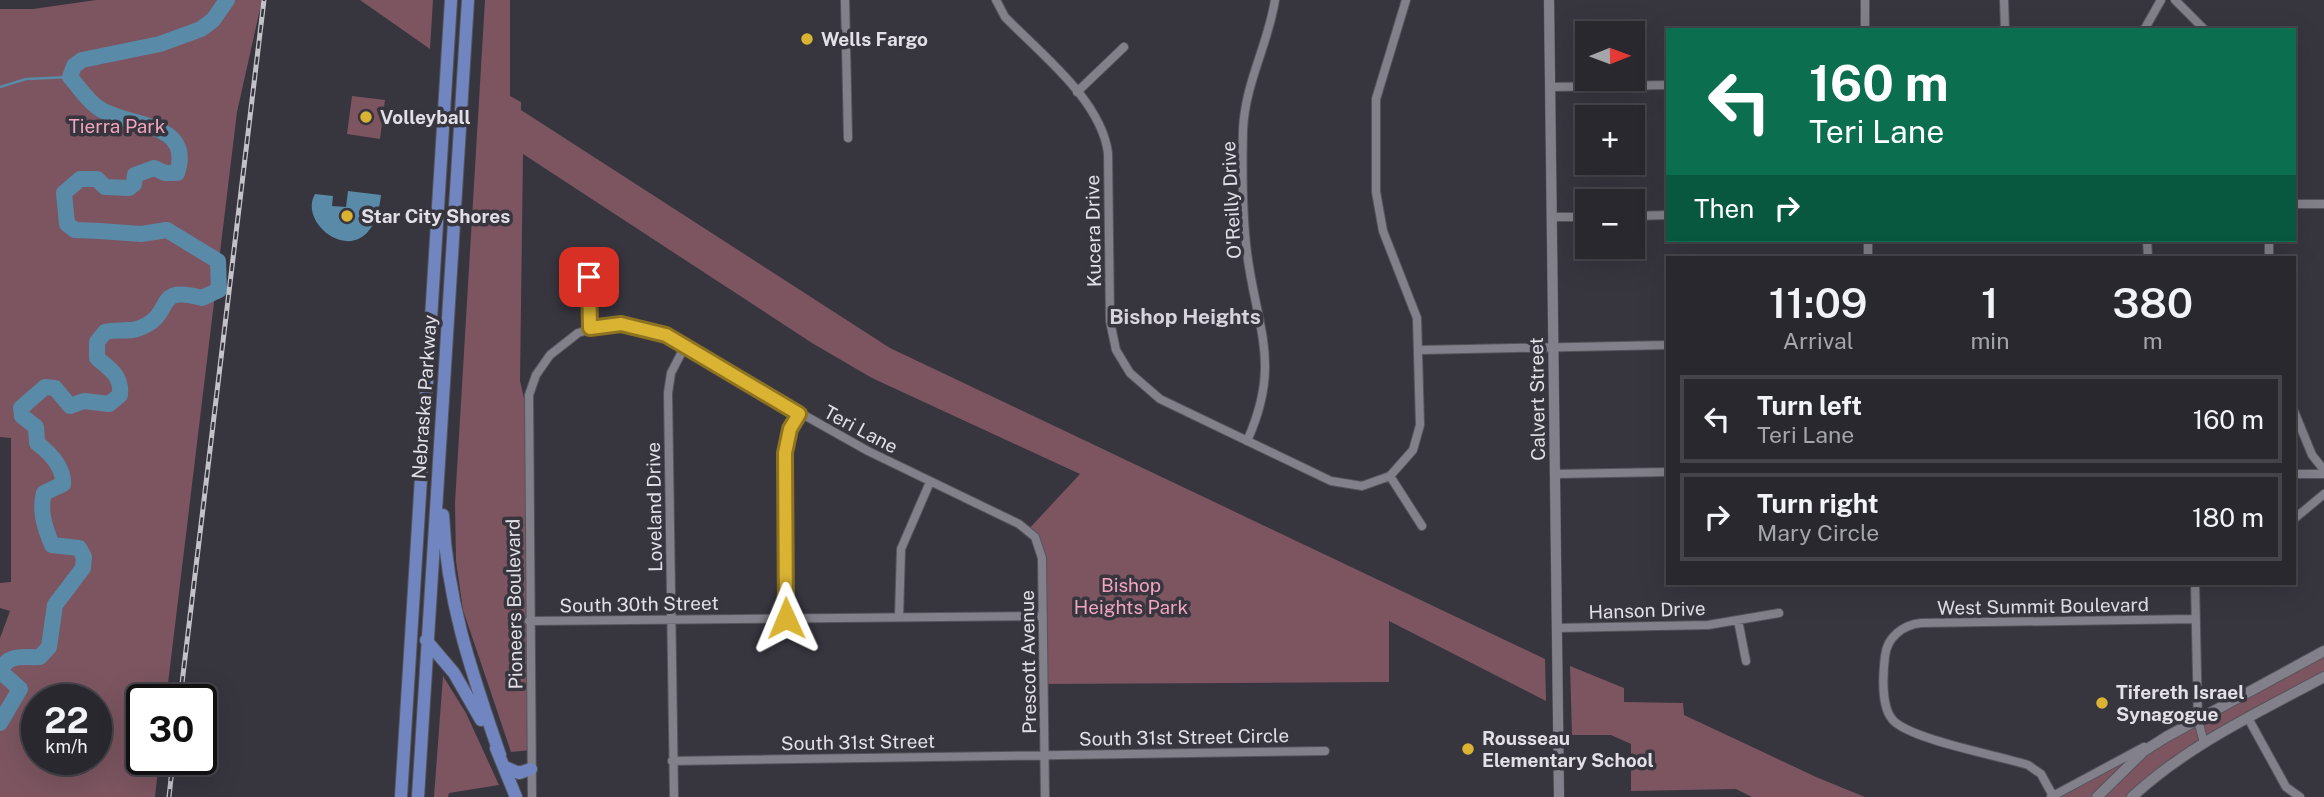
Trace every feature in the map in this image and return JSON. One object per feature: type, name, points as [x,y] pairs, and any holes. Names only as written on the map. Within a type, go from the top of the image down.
[{"type":"main road","name":"Nebraska Parkway","points":[[401,797],[451,0]]},
{"type":"main road","name":"Nebraska Parkway","points":[[418,797],[468,0]]},
{"type":"main road","points":[[442,434],[444,547],[452,603],[462,646],[516,797]]},
{"type":"main road","points":[[417,550],[419,621],[428,642],[458,679],[503,761],[520,773],[531,769]]},
{"type":"main road","points":[[2097,797],[2144,751],[2166,737],[2323,654]]},
{"type":"main road","points":[[2132,797],[2204,743],[2324,677]]},
{"type":"street","points":[[845,0],[848,138]]},
{"type":"street","name":"Kucera Drive","points":[[996,0],[1005,17],[1097,116],[1106,140],[1110,321],[1116,350],[1130,373],[1149,392],[1341,484],[1362,486],[1390,476]]},
{"type":"street","name":"O'Reilly Drive","points":[[1247,441],[1263,399],[1267,360],[1245,227],[1244,111],[1249,83],[1275,0]]},
{"type":"street","points":[[1406,0],[1376,99],[1376,191],[1383,231],[1417,318],[1420,350],[1418,438],[1406,462],[1390,476],[1422,526]]},
{"type":"street","name":"Calvert Street","points":[[1549,0],[1559,797]]},
{"type":"street","points":[[1865,0],[1865,28]]},
{"type":"street","points":[[2004,0],[2004,28]]},
{"type":"street","points":[[2145,28],[2161,0]]},
{"type":"street","points":[[2175,0],[2203,28]]},
{"type":"street","points":[[1077,92],[1124,47]]},
{"type":"street","points":[[1551,88],[1666,85]]},
{"type":"street","points":[[2296,204],[2324,204]]},
{"type":"street","points":[[1645,216],[1666,215]]},
{"type":"street","points":[[1553,217],[1575,217]]},
{"type":"street","points":[[589,277],[590,328]]},
{"type":"street","name":"Teri Lane","points":[[527,411],[531,388],[542,365],[566,340],[590,328],[608,324],[636,325],[666,335],[799,414],[1027,531]]},
{"type":"street","points":[[1420,350],[1666,345]]},
{"type":"street","name":"Loveland Drive","points":[[674,797],[668,393],[671,373],[685,346]]},
{"type":"street","name":"Pioneers Boulevard","points":[[527,411],[532,797]]},
{"type":"street","points":[[786,618],[785,453],[790,429],[799,414]]},
{"type":"street","points":[[2296,416],[2312,455],[2324,472]]},
{"type":"street","points":[[1555,474],[1666,472]]},
{"type":"street","points":[[2296,474],[2324,472]]},
{"type":"street","points":[[899,617],[901,549],[930,482]]},
{"type":"street","points":[[2296,517],[2324,494]]},
{"type":"street","name":"Prescott Avenue","points":[[1027,531],[1040,548],[1045,797]]},
{"type":"street","points":[[2195,585],[2197,720],[2204,743]]},
{"type":"street","name":"Hanson Drive","points":[[1557,628],[1686,627],[1779,613]]},
{"type":"street","name":"South 30th Street","points":[[529,621],[1043,615]]},
{"type":"street","name":"West Summit Boulevard","points":[[2052,796],[2040,774],[2028,765],[1913,733],[1891,719],[1886,702],[1885,657],[1895,636],[1902,628],[1921,623],[2195,619]]},
{"type":"street","points":[[1738,620],[1746,661]]},
{"type":"street","points":[[2248,718],[2286,787],[2300,797]]},
{"type":"street","points":[[2052,796],[2166,737]]},
{"type":"street","name":"South 31st Street Circle","points":[[1044,755],[1325,751]]},
{"type":"street","name":"South 31st Street","points":[[672,761],[1044,755]]},
{"type":"green space","name":"Tierra Park","points":[[96,0],[262,0],[237,112],[168,684],[126,684],[126,775],[157,775],[155,797],[0,797],[0,638],[10,611],[0,608],[0,583],[11,582],[11,438],[0,437],[0,9],[33,9]]},
{"type":"green space","points":[[360,0],[433,0],[430,49]]},
{"type":"green space","name":"Bishop Heights Park","points":[[485,0],[510,0],[510,96],[521,102],[521,110],[890,348],[1545,659],[1546,701],[1389,621],[1389,682],[1044,684],[1042,558],[1027,531],[1080,474],[872,378],[812,343],[523,154],[520,381],[527,411],[531,750],[511,752],[463,610],[456,561],[455,503]]},
{"type":"green space","name":"Volleyball","points":[[352,96],[385,100],[380,139],[347,134]]},
{"type":"green space","points":[[2324,651],[2324,677],[2213,737],[2132,797],[2051,797]]},
{"type":"green space","points":[[1570,666],[1624,688],[1624,702],[1683,703],[1684,715],[1865,797],[1752,797],[1736,789],[1631,791],[1631,744],[1611,735],[1572,735]]},
{"type":"green space","points":[[443,676],[466,713],[499,785],[449,793],[448,797],[434,797]]},
{"type":"water","name":"Star City Shores","points":[[348,191],[381,195],[375,221],[364,235],[351,241],[337,239],[325,232],[316,220],[312,207],[315,194],[333,196],[332,206],[346,207]]},
{"type":"waterway","points":[[0,723],[20,689],[1,672],[3,666],[11,659],[40,657],[49,647],[55,605],[83,568],[84,557],[79,548],[52,545],[44,519],[44,493],[63,484],[63,478],[55,461],[37,443],[36,427],[22,416],[21,408],[45,387],[55,388],[70,406],[84,401],[109,404],[120,395],[120,388],[114,374],[97,358],[97,342],[105,332],[133,330],[149,323],[169,298],[176,295],[202,298],[219,290],[218,261],[167,230],[141,234],[75,230],[67,224],[64,193],[80,179],[97,179],[105,187],[129,188],[134,184],[135,175],[154,168],[165,173],[177,173],[180,156],[176,144],[167,135],[155,128],[100,109],[70,77],[74,66],[82,60],[160,44],[201,29],[213,20],[227,0]]},
{"type":"waterway","points":[[0,87],[26,79],[70,77]]},
{"type":"railway","points":[[182,684],[264,0]]},
{"type":"railway","points":[[169,797],[171,775]]},
{"type":"place","name":"Wells Fargo","points":[[807,39]]},
{"type":"place","name":"Volleyball","points":[[366,117]]},
{"type":"place","name":"Star City Shores","points":[[347,216]]},
{"type":"place","name":"Tifereth Israel Synagogue","points":[[2102,703]]},
{"type":"place","name":"Rousseau Elementary School","points":[[1468,749]]},
{"type":"district","name":"Bishop Heights","points":[[1185,316]]},
{"type":"route","points":[[589,277],[590,328],[608,324],[636,325],[666,335],[799,414],[790,429],[785,453],[786,618]]}]
